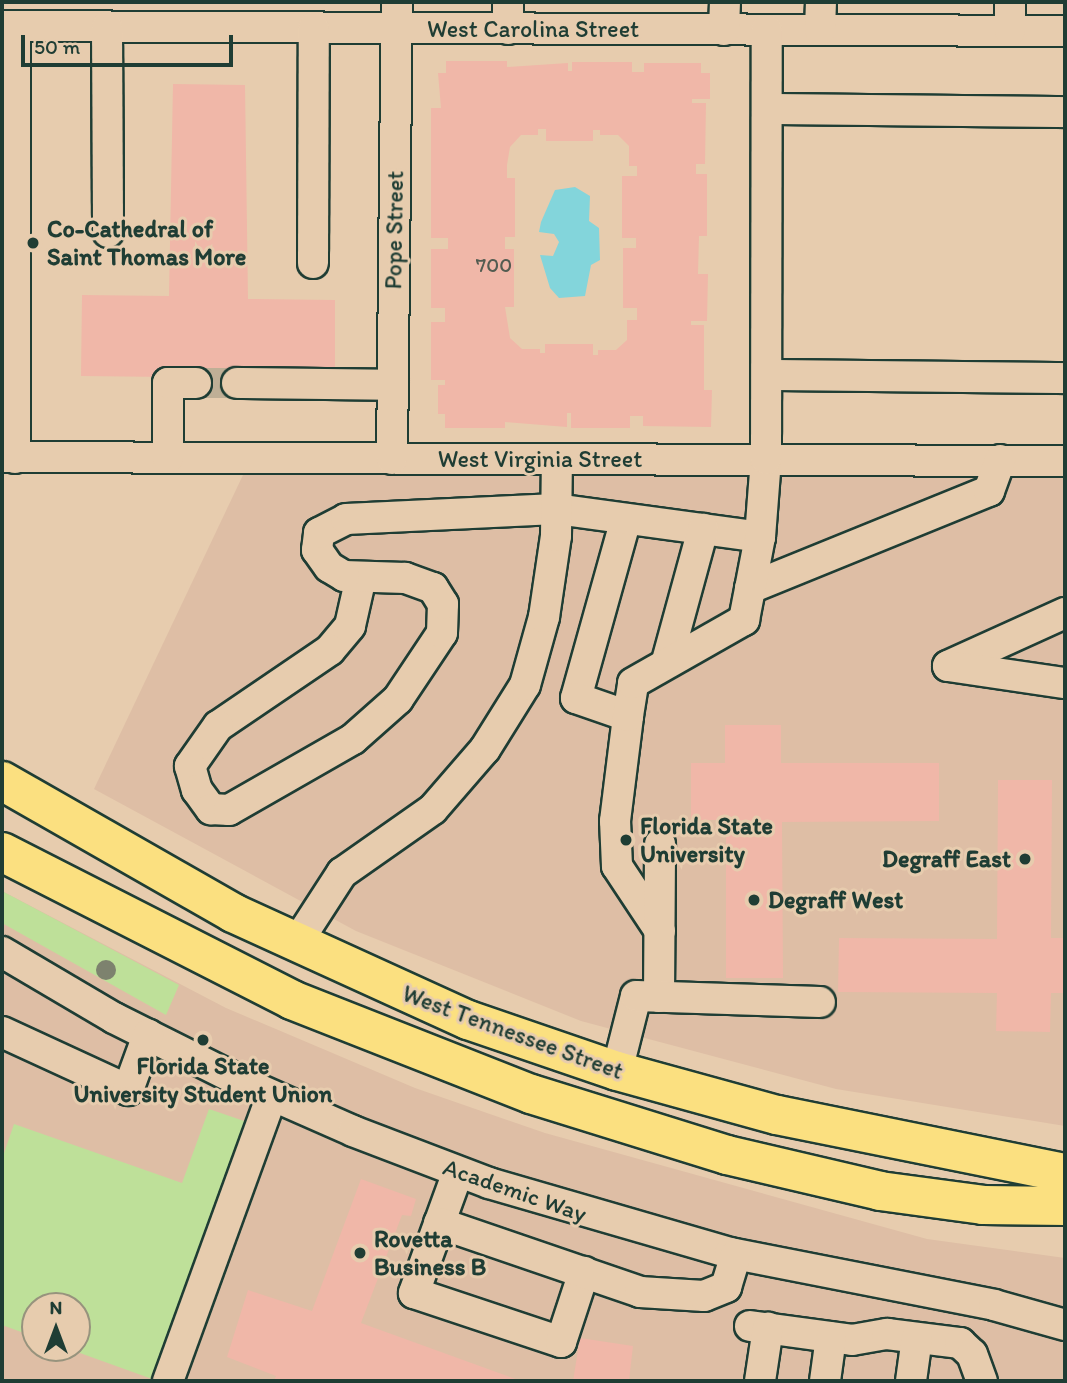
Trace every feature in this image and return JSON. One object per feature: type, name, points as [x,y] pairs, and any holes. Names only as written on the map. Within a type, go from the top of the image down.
[{"type":"main road","name":"West Tennessee Street","points":[[2,781],[233,913],[296,944],[468,1020],[618,1071],[830,1127],[1065,1173]]},
{"type":"main road","name":"West Tennessee Street","points":[[2,852],[292,1000],[543,1098],[727,1155],[867,1188],[983,1205],[1065,1206]]},
{"type":"street","points":[[1010,2],[1010,31]]},
{"type":"street","name":"West Carolina Street","points":[[8,26],[62,14],[107,27],[314,28],[397,15],[724,16],[767,30],[820,16],[1010,31],[1065,31]]},
{"type":"street","name":"Pope Street","points":[[392,458],[397,15]]},
{"type":"street","points":[[8,26],[8,457]]},
{"type":"street","points":[[107,27],[108,232]]},
{"type":"street","points":[[313,263],[314,28]]},
{"type":"street","points":[[660,931],[617,866],[615,821],[633,683],[667,661],[744,620],[760,537],[766,459],[767,30]]},
{"type":"street","points":[[767,109],[1065,112]]},
{"type":"street","points":[[767,374],[1065,378]]},
{"type":"street","points":[[168,458],[168,383],[197,383]]},
{"type":"street","points":[[237,383],[393,385]]},
{"type":"street","name":"West Virginia Street","points":[[8,457],[1065,461]]},
{"type":"street","points":[[296,944],[342,873],[433,809],[485,749],[525,685],[544,617],[556,509],[556,459]]},
{"type":"street","points":[[750,587],[989,491],[1000,460]]},
{"type":"street","points":[[361,577],[350,626],[330,650],[218,726],[190,766],[197,790],[211,809],[229,810],[353,738],[398,699],[442,634],[443,604],[433,588],[405,578],[344,576],[329,567],[317,550],[319,533],[346,520],[556,509],[760,537]]},
{"type":"street","points":[[626,519],[576,698],[628,716]]},
{"type":"street","points":[[667,661],[703,529]]},
{"type":"street","points":[[1065,613],[948,666],[1065,684]]},
{"type":"street","points":[[659,996],[660,844]]},
{"type":"street","name":"Academic Way","points":[[2,952],[148,1035],[272,1096],[458,1172],[606,1220],[736,1254],[994,1305],[1065,1325]]},
{"type":"street","points":[[618,1071],[636,996],[820,1002]]},
{"type":"street","points":[[2,1032],[128,1090],[148,1035]]},
{"type":"street","points":[[168,1381],[272,1096]]},
{"type":"street","points":[[458,1172],[414,1293],[561,1342],[584,1272]]},
{"type":"street","points":[[439,1223],[640,1292],[704,1296],[726,1287],[736,1254]]},
{"type":"street","points":[[760,1381],[759,1327],[831,1337],[917,1338],[960,1343],[972,1354],[982,1381]]},
{"type":"street","points":[[825,1381],[831,1337]]},
{"type":"street","points":[[911,1381],[917,1338]]},
{"type":"shaded area","name":"Florida State University","points":[[243,475],[1065,475],[1065,1126],[836,1089],[581,1021],[356,931],[94,789]]},
{"type":"shaded area","points":[[2,891],[226,1008],[415,1088],[545,1133],[927,1239],[1065,1258],[1065,1381],[2,1381]]},
{"type":"green space","points":[[2,891],[179,985],[166,1015],[2,923]]},
{"type":"green space","points":[[209,1109],[247,1122],[155,1380],[91,1357],[91,1292],[21,1292],[21,1332],[2,1325],[2,1159],[14,1124],[182,1183]]},
{"type":"water","points":[[575,187],[590,196],[589,221],[599,228],[600,260],[591,265],[585,296],[559,298],[550,288],[540,255],[553,256],[559,242],[554,234],[539,232],[555,190]]},
{"type":"building","points":[[446,61],[507,61],[507,67],[568,63],[568,71],[572,71],[572,62],[632,62],[632,72],[644,72],[644,63],[701,63],[701,73],[710,73],[710,99],[692,99],[692,103],[706,103],[705,164],[696,164],[696,174],[707,174],[707,236],[699,236],[698,274],[708,274],[707,321],[691,321],[691,325],[704,325],[704,390],[712,390],[711,427],[643,426],[643,416],[630,416],[630,428],[571,428],[571,413],[567,413],[567,427],[505,422],[505,428],[445,428],[445,414],[438,414],[438,385],[445,385],[445,380],[431,380],[431,322],[445,322],[445,308],[431,308],[431,249],[448,249],[448,238],[431,238],[431,108],[441,108],[438,73],[446,73]],"holes":[[[538,129],[546,129],[546,141],[593,141],[593,130],[600,130],[600,135],[618,135],[629,146],[629,166],[637,166],[637,176],[622,176],[622,238],[636,238],[636,248],[623,248],[623,308],[637,308],[637,320],[627,320],[627,340],[616,350],[598,350],[598,355],[593,355],[593,344],[545,344],[545,353],[540,353],[540,349],[522,349],[510,338],[505,307],[514,307],[514,249],[505,249],[505,237],[515,237],[515,178],[507,178],[510,147],[521,135],[538,135]]]},
{"type":"building","points":[[173,84],[245,85],[248,299],[335,300],[335,379],[81,376],[82,295],[169,296]]},
{"type":"building","name":"Degraff West","points":[[725,725],[781,725],[781,763],[939,763],[939,821],[782,822],[783,978],[726,978],[726,820],[691,820],[691,763],[725,763]]},
{"type":"building","name":"Degraff East","points":[[998,780],[1052,780],[1051,938],[1065,938],[1065,993],[1051,993],[1050,1032],[996,1031],[997,993],[838,992],[839,938],[997,939]]},
{"type":"building","name":"Rovetta Business B","points":[[361,1179],[416,1199],[411,1216],[402,1215],[361,1323],[521,1381],[274,1381],[276,1376],[227,1357],[248,1290],[312,1311]]},
{"type":"building","points":[[580,1338],[633,1346],[629,1381],[573,1381]]},
{"type":"tunnel","points":[[196,383],[237,383]]},
{"type":"place","name":"Co-Cathedral of Saint Thomas More","points":[[33,243]]},
{"type":"place","name":"Florida State University","points":[[626,840]]},
{"type":"place","name":"Degraff East","points":[[1025,859]]},
{"type":"place","name":"Degraff West","points":[[754,900]]},
{"type":"place","name":"Florida State University Student Union","points":[[203,1040]]},
{"type":"place","name":"Rovetta Business B","points":[[360,1253]]}]
